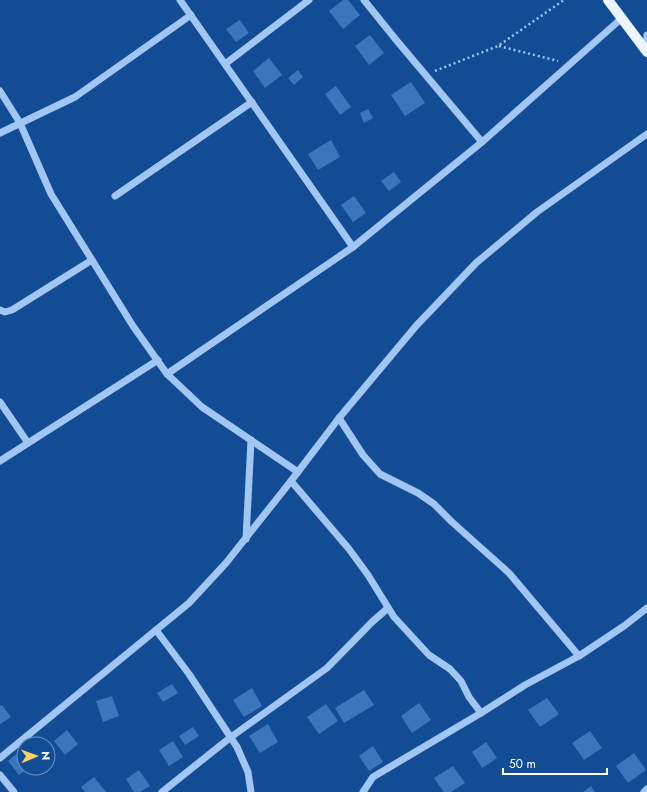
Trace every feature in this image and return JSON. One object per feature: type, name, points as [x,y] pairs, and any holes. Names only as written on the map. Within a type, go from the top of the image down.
[{"type":"main road","points":[[608,0],[647,52]]},
{"type":"street","points":[[180,0],[353,247]]},
{"type":"street","points":[[225,64],[296,8],[309,0]]},
{"type":"street","points":[[364,0],[482,142]]},
{"type":"street","points":[[0,133],[75,97],[191,15]]},
{"type":"street","points":[[167,374],[353,247],[482,142],[622,18]]},
{"type":"street","points":[[647,36],[647,52]]},
{"type":"street","points":[[0,90],[20,123],[51,194],[133,326],[167,374],[202,407],[298,472]]},
{"type":"street","points":[[115,196],[252,102]]},
{"type":"street","points":[[0,758],[189,603],[246,539],[339,418],[416,326],[476,263],[537,212],[647,134]]},
{"type":"street","points":[[0,310],[6,312],[12,310],[92,260]]},
{"type":"street","points":[[0,461],[158,360]]},
{"type":"street","points":[[0,402],[28,443]]},
{"type":"street","points":[[339,418],[364,455],[380,474],[418,493],[434,504],[509,574],[579,656]]},
{"type":"street","points":[[246,539],[251,440]]},
{"type":"street","points":[[291,481],[349,549],[368,575],[374,587],[403,629],[429,655],[450,669],[461,681],[469,697],[481,714]]},
{"type":"street","points":[[162,792],[231,737],[328,668],[372,622],[388,608]]},
{"type":"street","points":[[354,792],[363,791],[373,777],[481,714],[525,685],[579,656],[624,626],[647,608]]},
{"type":"street","points":[[156,630],[189,674],[237,747],[248,772],[251,792]]},
{"type":"street","points":[[0,775],[14,792]]},
{"type":"street","points":[[644,792],[647,789]]},
{"type":"path","points":[[425,74],[498,46],[564,0]]},
{"type":"path","points":[[498,46],[570,64]]},
{"type":"building","points":[[343,0],[348,0],[360,15],[343,29],[329,11]]},
{"type":"building","points":[[240,20],[249,33],[236,42],[226,29]]},
{"type":"building","points":[[370,35],[384,53],[369,65],[355,46]]},
{"type":"building","points":[[269,58],[282,75],[265,88],[253,71]]},
{"type":"building","points":[[298,70],[303,77],[294,85],[288,78]]},
{"type":"building","points":[[411,82],[425,103],[405,116],[391,95]]},
{"type":"building","points":[[336,86],[351,107],[340,115],[325,94]]},
{"type":"building","points":[[368,109],[373,118],[364,123],[360,113]]},
{"type":"building","points":[[331,140],[340,157],[318,170],[308,154]]},
{"type":"building","points":[[394,172],[401,182],[389,191],[381,181]]},
{"type":"building","points":[[354,196],[366,213],[353,222],[341,205]]},
{"type":"building","points":[[172,684],[178,693],[163,702],[157,693]]},
{"type":"building","points":[[252,688],[262,706],[244,717],[233,700]]},
{"type":"building","points":[[364,690],[374,705],[344,723],[335,708]]},
{"type":"building","points":[[112,696],[119,716],[103,722],[96,701]]},
{"type":"building","points":[[547,698],[559,714],[540,727],[528,710]]},
{"type":"building","points":[[419,703],[431,720],[412,733],[401,716]]},
{"type":"building","points":[[326,704],[338,721],[319,734],[307,717]]},
{"type":"building","points":[[2,705],[11,717],[0,724],[0,706]]},
{"type":"building","points":[[268,724],[278,742],[260,753],[249,736]]},
{"type":"building","points":[[193,727],[199,736],[185,745],[179,736]]},
{"type":"building","points":[[67,730],[78,744],[65,755],[56,744],[56,739]]},
{"type":"building","points":[[590,731],[602,748],[584,760],[572,743]]},
{"type":"building","points":[[173,741],[183,757],[169,766],[159,750]]},
{"type":"building","points":[[486,742],[497,758],[482,768],[472,752]]},
{"type":"building","points":[[373,746],[383,762],[369,771],[359,756]]},
{"type":"building","points":[[634,753],[646,770],[628,783],[616,766]]},
{"type":"building","points":[[16,754],[16,771],[8,761]]},
{"type":"building","points":[[453,766],[465,783],[451,792],[444,792],[434,778]]},
{"type":"building","points":[[139,770],[150,786],[140,792],[134,792],[126,779]]},
{"type":"building","points":[[94,777],[106,792],[85,792],[81,787]]},
{"type":"building","points":[[591,786],[595,792],[583,792]]}]
